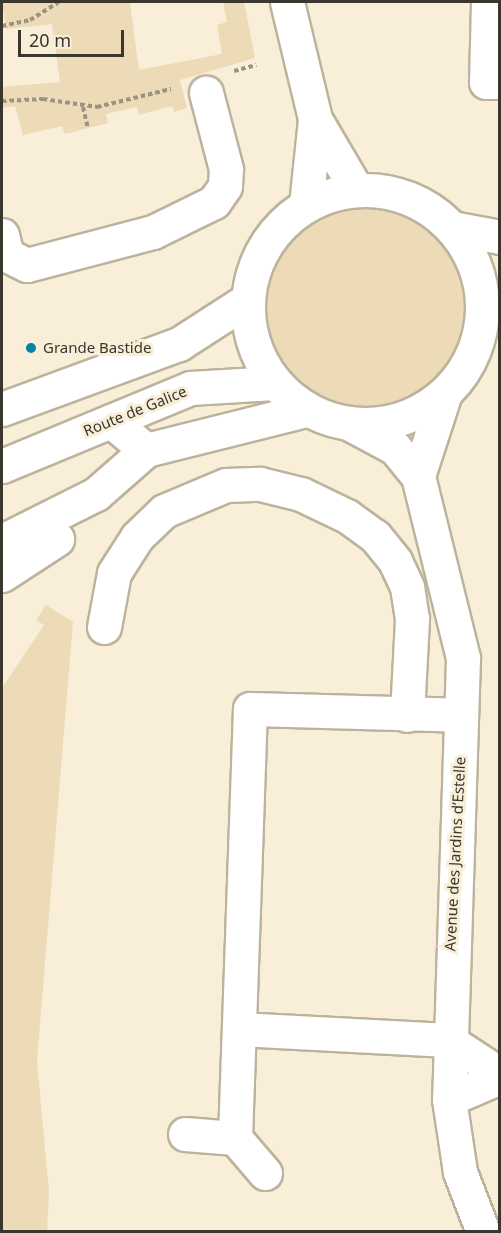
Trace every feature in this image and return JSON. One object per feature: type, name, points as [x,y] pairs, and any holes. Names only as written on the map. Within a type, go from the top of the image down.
[{"type":"main road","points":[[287,2],[315,119],[356,189]]},
{"type":"main road","points":[[488,2],[486,81],[500,82]]},
{"type":"main road","points":[[2,235],[8,255],[27,265],[153,232],[214,202],[225,186],[226,169],[205,84]]},
{"type":"main road","points":[[306,205],[315,119]]},
{"type":"main road","points":[[418,476],[445,393],[469,362],[490,321],[472,257],[452,228],[424,205],[402,197],[356,189],[306,205],[276,230],[255,262],[247,300],[249,330],[274,383],[307,410],[348,423],[400,419],[445,393]]},
{"type":"main road","points":[[452,228],[500,237]]},
{"type":"main road","points":[[2,409],[179,344],[247,300]]},
{"type":"main road","name":"Route de Galice","points":[[2,466],[190,388],[274,383]]},
{"type":"main road","points":[[2,541],[96,494],[146,450],[307,410]]},
{"type":"main road","points":[[111,421],[146,450]]},
{"type":"main road","name":"Avenue des Jardins d’Estelle","points":[[348,423],[395,448],[418,476],[463,658],[448,1040],[449,1099],[460,1172],[483,1232]]},
{"type":"main road","points":[[104,627],[114,573],[136,537],[164,511],[226,485],[260,484],[301,494],[347,516],[375,536],[395,561],[407,587],[412,619],[407,715]]},
{"type":"main road","points":[[2,575],[57,539]]},
{"type":"main road","points":[[265,1173],[235,1138],[250,709],[461,715]]},
{"type":"main road","points":[[239,1029],[448,1040],[500,1076]]},
{"type":"main road","points":[[449,1099],[500,1076]]},
{"type":"main road","points":[[185,1134],[235,1138]]},
{"type":"path","points":[[2,26],[30,20],[59,2]]},
{"type":"path","points":[[2,101],[44,99],[83,107],[205,84],[256,65]]},
{"type":"path","points":[[83,107],[88,128]]},
{"type":"shaded area","points":[[2,2],[130,3],[139,70],[222,54],[217,25],[227,22],[223,2],[244,2],[255,58],[180,80],[187,108],[174,112],[172,106],[139,115],[137,107],[106,114],[108,123],[65,134],[62,126],[23,135],[15,106],[2,108],[2,87],[60,82],[52,24],[6,29]]},
{"type":"shaded area","points":[[365,206],[394,210],[412,218],[436,235],[453,259],[461,277],[465,306],[461,335],[453,353],[436,377],[412,394],[394,402],[365,406],[336,402],[318,394],[294,377],[277,353],[269,335],[265,306],[269,277],[277,259],[294,235],[318,218],[336,210]]},
{"type":"shaded area","points":[[46,605],[73,622],[37,1061],[49,1192],[47,1231],[2,1231],[2,688],[44,625],[36,620]]},
{"type":"place","name":"Grande Bastide","points":[[31,348]]}]
